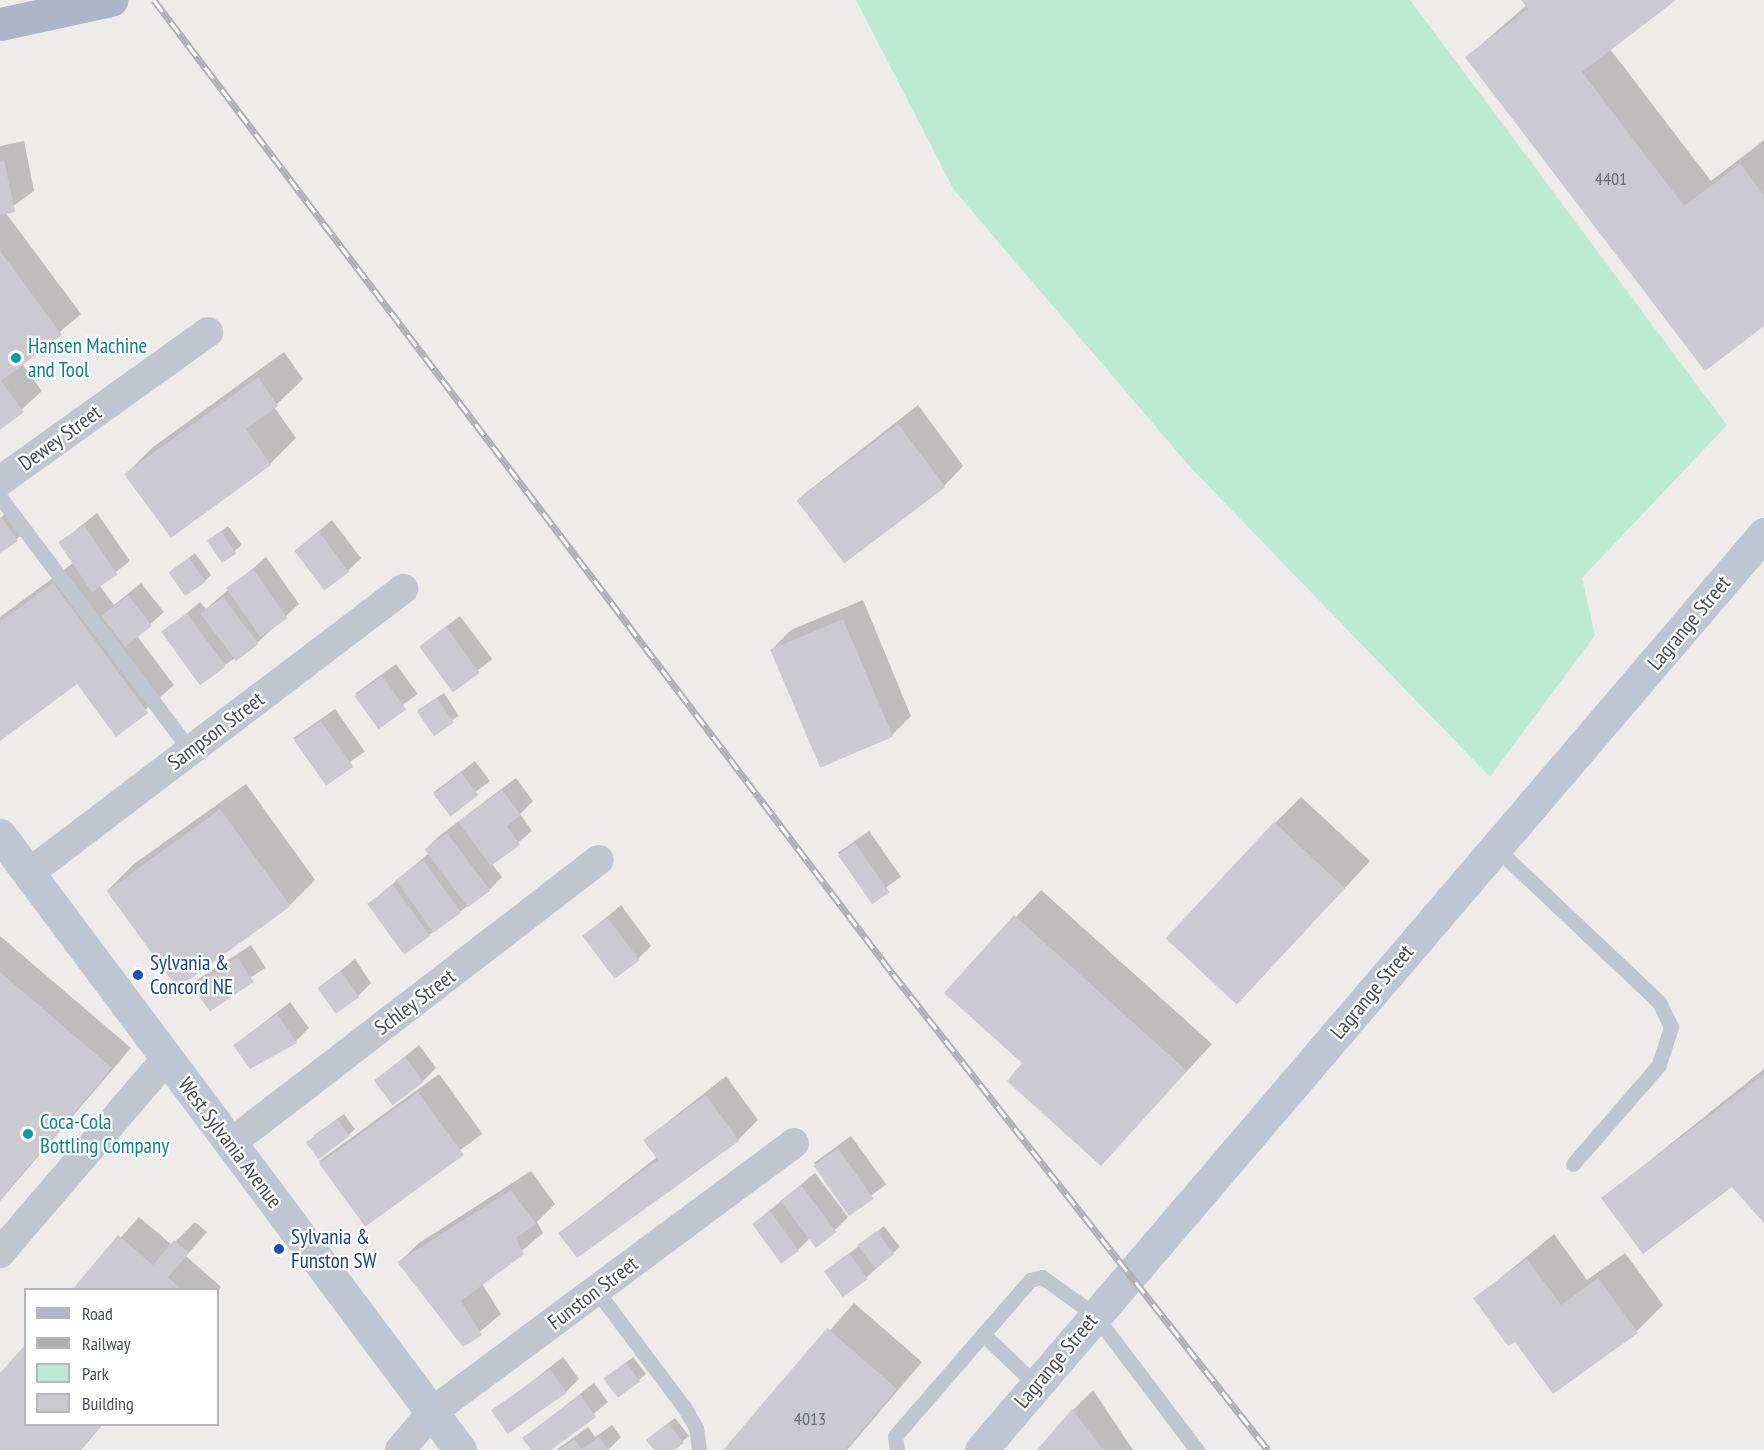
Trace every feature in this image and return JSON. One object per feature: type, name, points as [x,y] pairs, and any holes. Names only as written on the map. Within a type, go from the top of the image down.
[{"type":"main road","points":[[0,24],[111,0]]},
{"type":"main road","name":"Lagrange Street","points":[[981,1450],[1094,1314],[1764,534]]},
{"type":"main road","name":"West Sylvania Avenue","points":[[0,835],[460,1450]]},
{"type":"street","name":"Dewey Street","points":[[0,481],[208,332]]},
{"type":"street","name":"Sampson Street","points":[[28,873],[403,589]]},
{"type":"street","name":"Schley Street","points":[[231,1143],[599,860]]},
{"type":"street","points":[[0,1253],[167,1058]]},
{"type":"street","name":"Funston Street","points":[[400,1450],[432,1412],[794,1143]]},
{"type":"lane","points":[[0,497],[190,750]]},
{"type":"lane","points":[[1495,847],[1659,1002],[1671,1027],[1659,1065],[1573,1164]]},
{"type":"lane","points":[[897,1450],[895,1436],[1030,1280],[1042,1277],[1094,1314],[1197,1450]]},
{"type":"lane","points":[[596,1290],[684,1407],[696,1428],[699,1450]]},
{"type":"lane","points":[[983,1334],[1036,1385]]},
{"type":"green space","points":[[856,0],[1410,0],[1727,425],[1582,578],[1595,635],[1490,777],[1191,468],[954,190]]},
{"type":"building","points":[[1521,0],[1676,0],[1582,72],[1684,206],[1740,164],[1764,195],[1764,326],[1705,371],[1465,57],[1528,9]]},
{"type":"building","points":[[4,160],[15,212],[0,215],[0,161]]},
{"type":"building","name":"Hansen Machine and Tool","points":[[0,251],[62,335],[1,381],[24,412],[0,430]]},
{"type":"building","points":[[258,377],[278,406],[246,429],[271,465],[171,538],[124,474]]},
{"type":"building","points":[[898,424],[946,487],[844,564],[797,500]]},
{"type":"building","points":[[0,518],[18,541],[0,553]]},
{"type":"building","points":[[84,525],[118,575],[92,592],[58,542]]},
{"type":"building","points":[[221,531],[236,553],[222,563],[207,541]]},
{"type":"building","points":[[319,532],[349,572],[324,591],[294,551]]},
{"type":"building","points":[[189,558],[206,582],[185,596],[169,572]]},
{"type":"building","points":[[253,569],[287,618],[260,637],[226,588]]},
{"type":"building","points":[[53,583],[148,713],[116,737],[77,684],[0,741],[0,622]]},
{"type":"building","points":[[128,595],[152,626],[125,647],[101,616]]},
{"type":"building","points":[[223,597],[259,644],[236,661],[201,614]]},
{"type":"building","points":[[187,613],[226,666],[200,685],[161,632]]},
{"type":"building","points":[[843,619],[893,737],[820,768],[770,650]]},
{"type":"building","points":[[446,627],[480,673],[453,693],[419,646]]},
{"type":"building","points":[[382,676],[406,709],[379,729],[354,696]]},
{"type":"building","points":[[437,698],[454,723],[434,736],[417,711]]},
{"type":"building","points":[[321,721],[353,767],[326,786],[294,740]]},
{"type":"building","points":[[461,773],[478,795],[451,817],[433,795]]},
{"type":"building","points":[[502,790],[521,815],[507,826],[520,845],[491,866],[458,822]]},
{"type":"building","points":[[220,809],[291,906],[177,988],[107,891]]},
{"type":"building","points":[[1274,822],[1345,888],[1237,1004],[1166,938]]},
{"type":"building","points":[[447,833],[490,891],[468,907],[425,850]]},
{"type":"building","points":[[855,843],[889,892],[872,904],[838,855]]},
{"type":"building","points":[[423,860],[461,913],[434,933],[395,880]]},
{"type":"building","points":[[393,885],[430,936],[404,955],[367,904]]},
{"type":"building","points":[[1014,915],[1187,1071],[1101,1166],[1007,1081],[1022,1063],[944,993]]},
{"type":"building","points":[[607,917],[639,960],[615,979],[582,936]]},
{"type":"building","points":[[237,957],[254,982],[210,1012],[193,987]]},
{"type":"building","points":[[341,971],[359,997],[336,1014],[317,988]]},
{"type":"building","name":"Coca-Cola Bottling Company","points":[[0,972],[112,1068],[0,1200]]},
{"type":"building","points":[[277,1014],[297,1043],[250,1069],[233,1045]]},
{"type":"building","points":[[405,1057],[424,1082],[393,1105],[374,1080]]},
{"type":"building","points":[[1764,1074],[1764,1223],[1732,1187],[1643,1254],[1601,1198]]},
{"type":"building","points":[[418,1092],[464,1155],[365,1227],[319,1164]]},
{"type":"building","points":[[706,1095],[739,1141],[577,1258],[558,1233],[658,1160],[643,1140]]},
{"type":"building","points":[[337,1119],[350,1136],[318,1159],[306,1142]]},
{"type":"building","points":[[838,1148],[874,1199],[849,1216],[813,1165]]},
{"type":"building","points":[[801,1185],[837,1232],[816,1248],[780,1201]]},
{"type":"building","points":[[511,1190],[536,1224],[516,1238],[524,1254],[461,1301],[482,1335],[463,1347],[397,1262]]},
{"type":"building","points":[[770,1211],[799,1251],[781,1264],[752,1224]]},
{"type":"building","points":[[877,1231],[894,1254],[875,1269],[858,1245]]},
{"type":"building","points":[[118,1235],[153,1265],[174,1240],[189,1253],[168,1277],[180,1288],[74,1288]]},
{"type":"building","points":[[849,1253],[868,1279],[843,1297],[824,1271]]},
{"type":"building","points":[[1527,1259],[1561,1305],[1598,1278],[1638,1333],[1553,1394],[1515,1342],[1508,1346],[1473,1298]]},
{"type":"building","points":[[827,1328],[897,1389],[845,1450],[723,1450]]},
{"type":"building","points":[[24,1346],[24,1426],[100,1426],[80,1450],[0,1450],[0,1373]]},
{"type":"building","points":[[626,1362],[640,1381],[617,1398],[603,1378]]},
{"type":"building","points":[[550,1369],[567,1393],[508,1434],[491,1410]]},
{"type":"building","points":[[580,1395],[596,1417],[551,1450],[531,1450],[522,1438]]},
{"type":"building","points":[[1072,1409],[1103,1450],[1037,1450]]},
{"type":"building","points":[[668,1423],[684,1443],[674,1450],[654,1450],[646,1440]]},
{"type":"building","points":[[599,1437],[608,1450],[559,1450],[574,1439],[582,1449]]},
{"type":"railway","points":[[154,0],[893,974],[1268,1450]]},
{"type":"place","name":"Hansen Machine and Tool","points":[[16,358]]},
{"type":"place","name":"Sylvania & Concord NE","points":[[138,975]]},
{"type":"place","name":"Coca-Cola Bottling Company","points":[[28,1134]]},
{"type":"place","name":"Sylvania & Funston SW","points":[[279,1249]]}]
